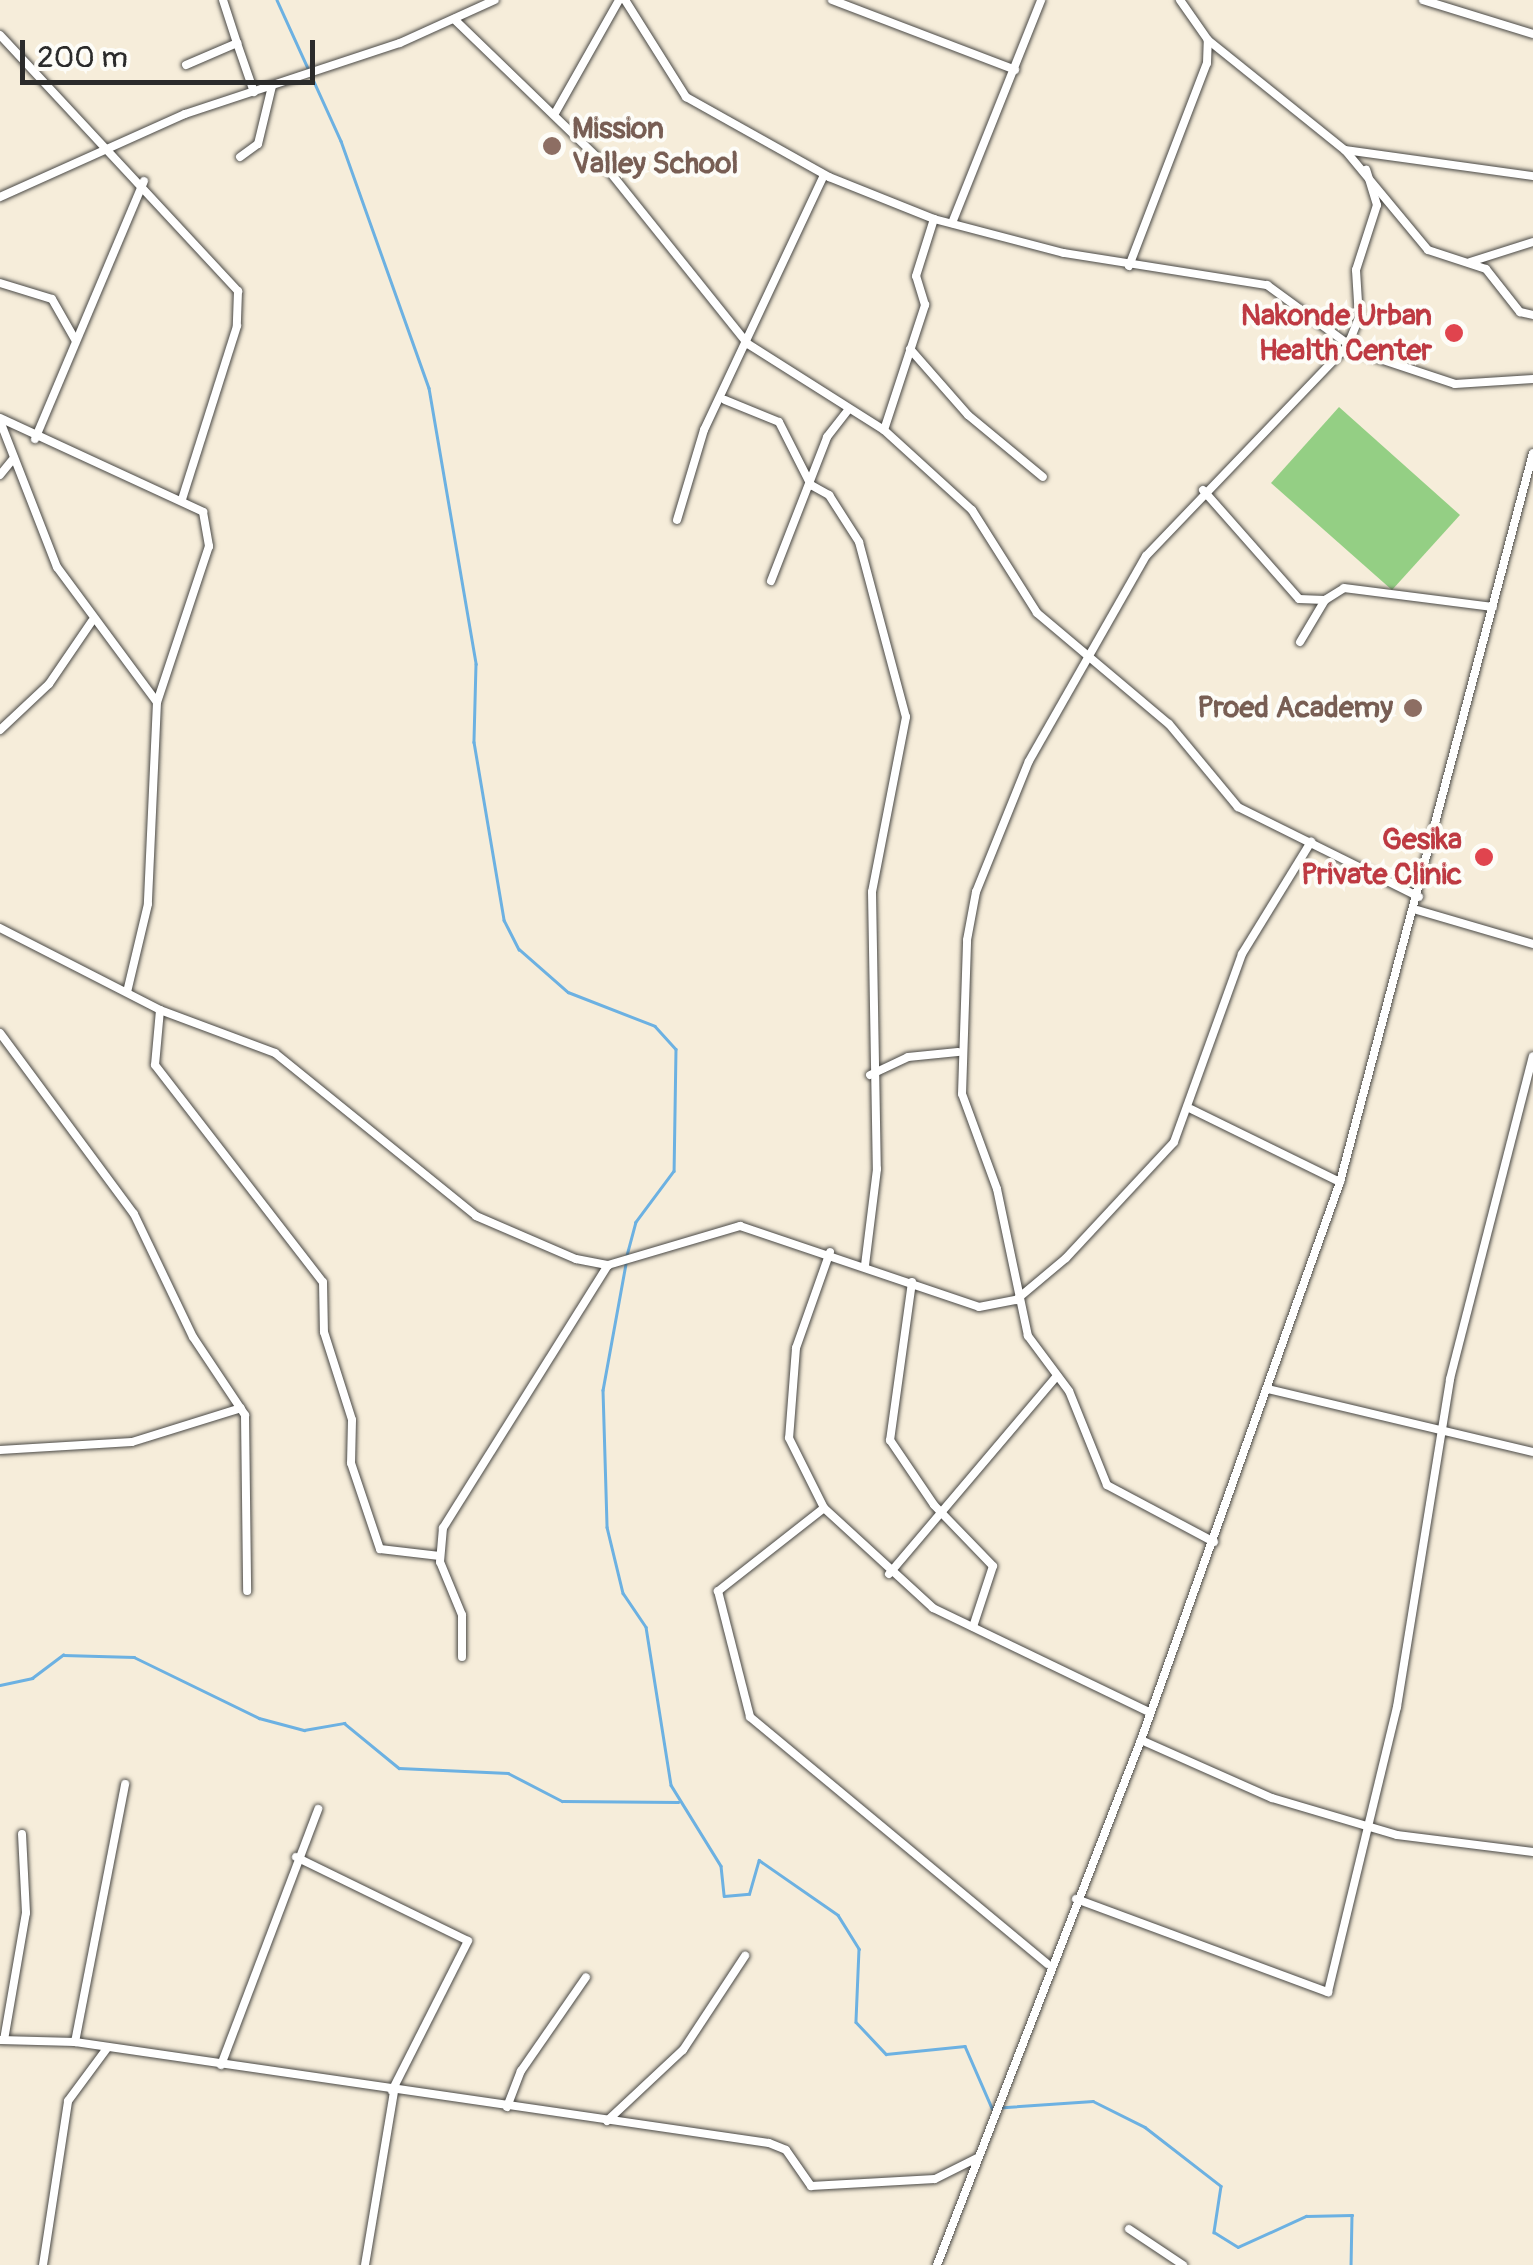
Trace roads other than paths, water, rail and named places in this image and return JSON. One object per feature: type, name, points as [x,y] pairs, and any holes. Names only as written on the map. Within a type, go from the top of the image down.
[{"type":"street","points":[[224,0],[254,92]]},
{"type":"street","points":[[0,196],[254,92],[454,19],[495,0]]},
{"type":"street","points":[[554,115],[622,0],[686,97],[824,175],[934,219],[1129,266],[1267,285],[1348,346],[1464,386],[1533,379]]},
{"type":"street","points":[[832,0],[1015,70]]},
{"type":"street","points":[[952,223],[1042,0]]},
{"type":"street","points":[[1180,0],[1208,40],[1366,170],[1424,246],[1496,275],[1520,312],[1533,315]]},
{"type":"street","points":[[1423,0],[1533,34]]},
{"type":"street","points":[[454,19],[554,115],[748,344],[884,430],[972,510],[1037,612],[1169,724],[1238,807],[1419,897]]},
{"type":"street","points":[[0,35],[108,151],[144,181],[240,301],[182,499]]},
{"type":"street","points":[[1129,266],[1185,136],[1208,40]]},
{"type":"street","points":[[186,65],[237,42]]},
{"type":"street","points":[[240,157],[258,144],[272,86]]},
{"type":"street","points":[[1345,150],[1533,176]]},
{"type":"street","points":[[1214,1542],[1107,1485],[1057,1376],[1016,1300],[958,1052],[976,892],[1056,705],[1090,656],[1146,556],[1203,490],[1348,346],[1360,318],[1356,270],[1377,206],[1366,170]]},
{"type":"street","points":[[677,520],[695,482],[698,445],[724,400],[824,175]]},
{"type":"street","points":[[36,439],[144,181]]},
{"type":"street","points":[[884,430],[925,305],[917,272],[934,219]]},
{"type":"street","points":[[1466,262],[1533,242]]},
{"type":"street","points":[[0,283],[52,299],[76,341]]},
{"type":"street","points":[[910,349],[1042,477]]},
{"type":"street","points":[[724,400],[776,418],[811,485],[835,502],[863,550],[906,717],[873,882],[870,1075],[877,1168],[865,1265]]},
{"type":"street","points":[[771,581],[811,485],[849,409]]},
{"type":"street","points":[[0,419],[58,566],[92,621],[157,702]]},
{"type":"street","points":[[0,419],[36,439],[182,499],[203,512],[210,546],[157,702],[148,904],[128,992]]},
{"type":"street","points":[[938,2265],[1048,1964],[1141,1740],[1340,1182],[1417,910],[1533,453]]},
{"type":"street","points":[[0,475],[14,458]]},
{"type":"street","points":[[1203,490],[1299,599],[1324,600],[1352,587],[1493,607]]},
{"type":"street","points":[[1300,642],[1324,600]]},
{"type":"street","points":[[0,730],[49,684],[92,621]]},
{"type":"street","points":[[0,928],[160,1010],[274,1053],[476,1216],[608,1265],[726,1226],[830,1252],[967,1306],[1016,1300],[1155,1166],[1191,1109],[1242,954],[1311,842]]},
{"type":"street","points":[[1417,910],[1533,944]]},
{"type":"street","points":[[160,1010],[154,1066],[323,1282],[324,1332],[352,1420],[351,1463],[380,1548],[440,1556]]},
{"type":"street","points":[[0,1033],[134,1214],[193,1337],[242,1408],[247,1591]]},
{"type":"street","points":[[870,1075],[908,1057],[958,1052]]},
{"type":"street","points":[[1076,1899],[1328,1992],[1362,1824],[1400,1690],[1442,1429],[1533,1056]]},
{"type":"street","points":[[1191,1109],[1340,1182]]},
{"type":"street","points":[[830,1252],[796,1348],[789,1438],[824,1508],[889,1574],[974,1627],[1149,1712]]},
{"type":"street","points":[[462,1657],[462,1615],[440,1556],[450,1512],[498,1428],[598,1292],[608,1265]]},
{"type":"street","points":[[912,1282],[890,1440],[942,1514],[993,1566],[974,1627]]},
{"type":"street","points":[[889,1574],[1057,1376]]},
{"type":"street","points":[[1268,1389],[1533,1452]]},
{"type":"street","points":[[0,1450],[132,1442],[242,1408]]},
{"type":"street","points":[[824,1508],[718,1590],[750,1717],[1048,1964]]},
{"type":"street","points":[[1141,1740],[1272,1798],[1362,1824],[1533,1852]]},
{"type":"street","points":[[74,2042],[106,1844],[125,1784]]},
{"type":"street","points":[[220,2064],[296,1857],[318,1809]]},
{"type":"street","points":[[22,1834],[26,1913],[2,2040],[74,2042],[393,2092],[778,2145],[810,2186],[935,2180],[977,2158]]},
{"type":"street","points":[[296,1857],[468,1942],[393,2092],[364,2265]]},
{"type":"street","points":[[608,2121],[683,2050],[744,1956]]},
{"type":"street","points":[[507,2107],[520,2071],[586,1977]]},
{"type":"street","points":[[43,2265],[68,2101],[108,2047]]},
{"type":"street","points":[[1129,2228],[1183,2265]]},
{"type":"waterway","points":[[277,0],[341,141],[429,388],[476,664],[474,742],[504,920],[519,949],[568,992],[655,1026],[676,1049],[674,1171],[636,1222],[627,1256]]},
{"type":"waterway","points":[[626,1264],[603,1390],[607,1527],[623,1593],[646,1627],[671,1785],[721,1866],[724,1896],[749,1894],[759,1860],[838,1915],[859,1949],[856,2022],[886,2054],[965,2046],[992,2108],[1093,2101],[1145,2127],[1221,2186],[1214,2232],[1238,2247],[1306,2216],[1352,2215],[1351,2265]]},
{"type":"waterway","points":[[0,1685],[32,1678],[63,1655],[134,1657],[259,1718],[304,1730],[344,1723],[399,1768],[508,1773],[562,1801],[678,1802]]},
{"type":"place","name":"Mission Valley School","points":[[552,146]]},
{"type":"place","name":"Nakonde Urban Health Center","points":[[1454,333]]},
{"type":"place","name":"Proed Academy","points":[[1413,708]]},
{"type":"place","name":"Gesika Private Clinic","points":[[1484,857]]}]
